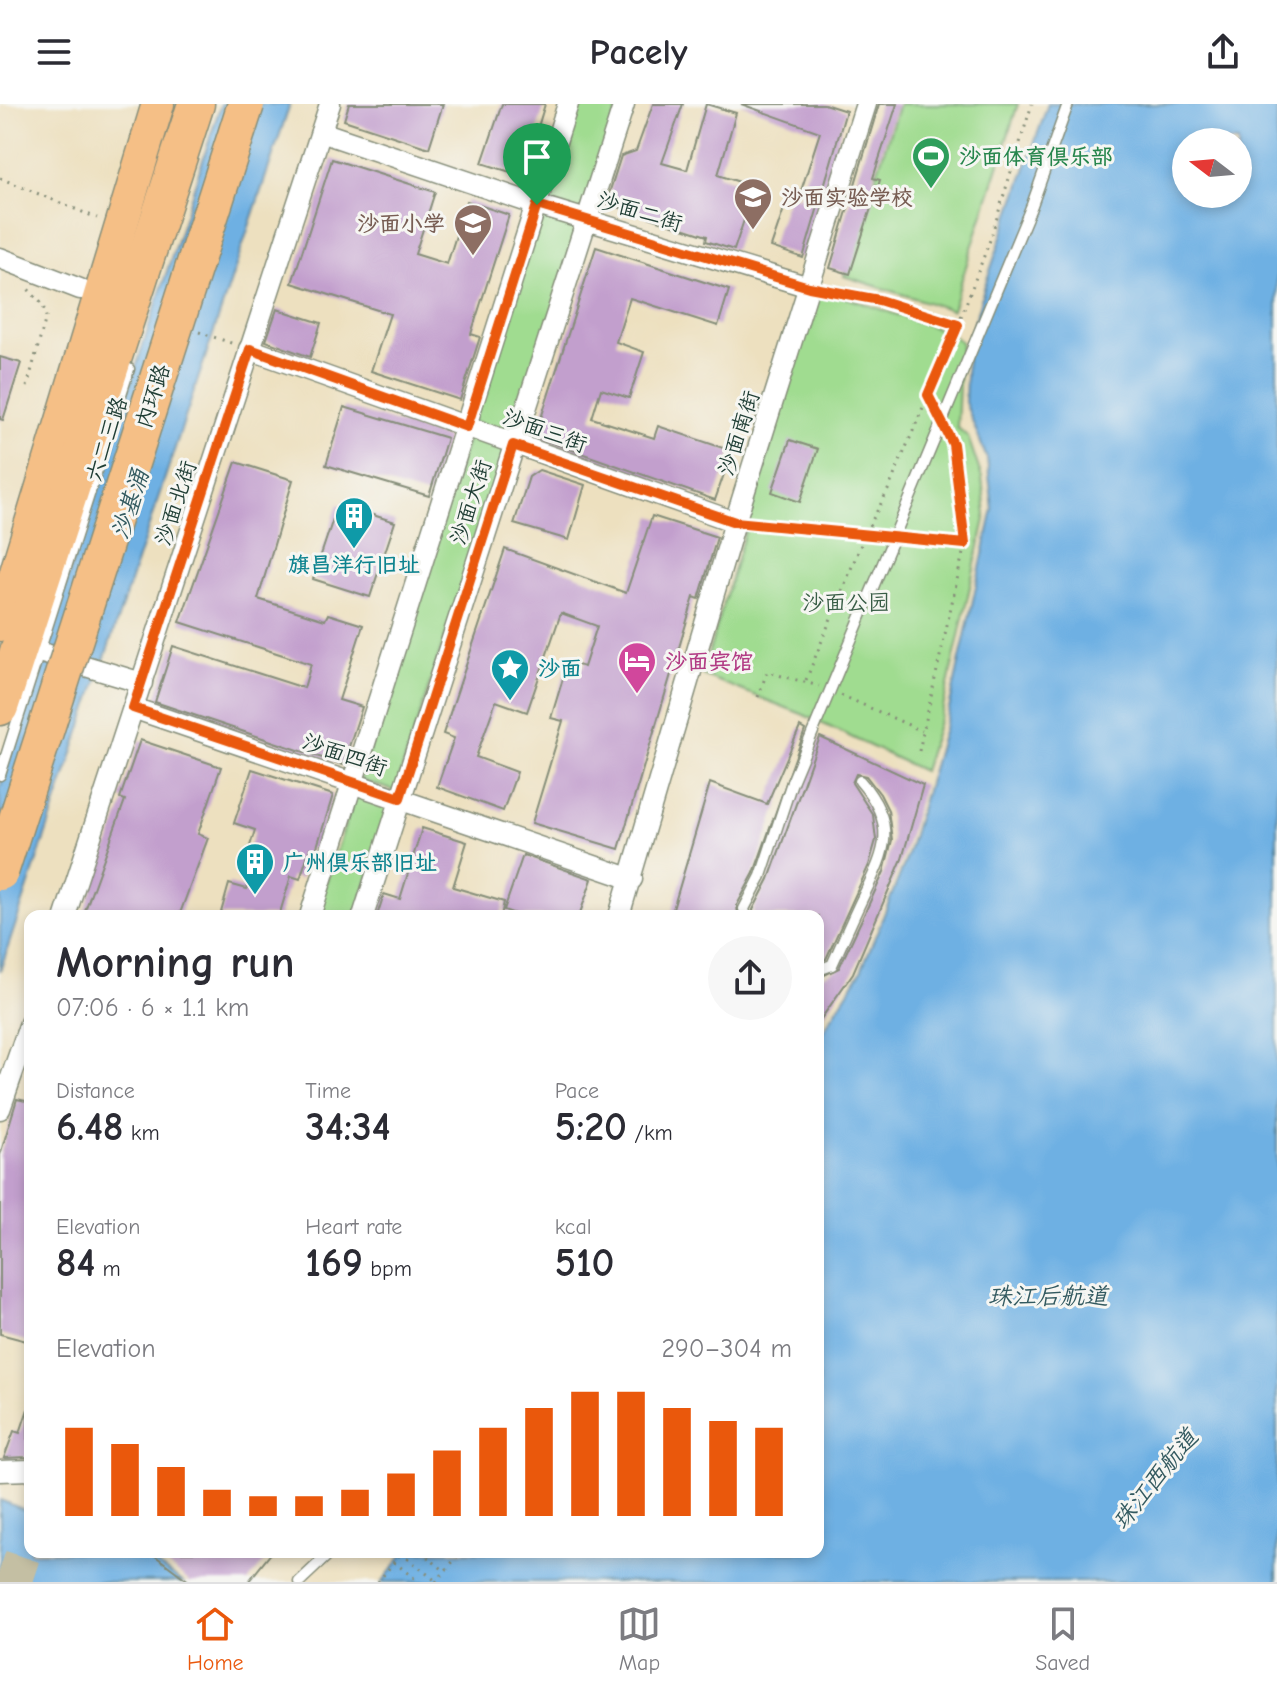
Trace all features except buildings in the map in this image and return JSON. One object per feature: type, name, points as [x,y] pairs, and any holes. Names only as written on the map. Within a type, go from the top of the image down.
[{"type":"highway","points":[[0,707],[194,104]]},
{"type":"highway","name":"内环路","points":[[0,872],[246,104]]},
{"type":"main road","points":[[0,560],[138,104]]},
{"type":"main road","name":"六二三路","points":[[0,625],[158,104]]},
{"type":"street","name":"沙面北街","points":[[67,910],[330,104]]},
{"type":"street","name":"沙面大街","points":[[312,910],[568,104]]},
{"type":"street","name":"沙面大街","points":[[365,910],[624,104]]},
{"type":"street","name":"沙面南街","points":[[621,910],[735,522],[866,104]]},
{"type":"street","name":"沙面二街","points":[[321,132],[537,205],[809,287]]},
{"type":"street","points":[[0,258],[80,289]]},
{"type":"street","name":"沙面三街","points":[[250,349],[735,522]]},
{"type":"street","points":[[40,653],[142,683]]},
{"type":"street","name":"沙面四街","points":[[133,708],[632,879]]},
{"type":"street","points":[[0,1109],[23,1071]]},
{"type":"street","points":[[0,1471],[24,1470]]},
{"type":"lane","points":[[744,910],[761,876],[792,782],[1032,205],[1068,104]]},
{"type":"lane","points":[[809,287],[879,300]]},
{"type":"lane","name":"六二三路","points":[[0,775],[133,357]]},
{"type":"lane","points":[[824,968],[832,965],[882,860],[886,836],[882,814],[860,781]]},
{"type":"lane","points":[[299,1582],[325,1558]]},
{"type":"path","points":[[806,680],[866,532],[888,490],[958,325],[990,240],[1032,104]]},
{"type":"path","points":[[0,178],[101,220]]},
{"type":"path","points":[[27,387],[46,317],[43,305],[27,291],[33,271]]},
{"type":"path","points":[[879,300],[958,325]]},
{"type":"path","points":[[190,329],[250,349]]},
{"type":"path","points":[[928,395],[934,407]]},
{"type":"path","points":[[919,751],[965,544],[953,444],[947,431]]},
{"type":"path","points":[[735,522],[894,535]]},
{"type":"path","points":[[908,536],[965,544]]},
{"type":"path","points":[[379,1582],[397,1558]]},
{"type":"path","points":[[408,1558],[436,1582],[456,1558]]},
{"type":"path","points":[[429,1558],[445,1571]]},
{"type":"path","points":[[394,1562],[419,1582]]},
{"type":"green space","points":[[574,104],[619,104],[584,213],[545,201]]},
{"type":"green space","name":"沙面体育俱乐部","points":[[899,104],[1018,104],[952,310],[844,276]]},
{"type":"green space","points":[[540,212],[582,223],[511,434],[472,422]]},
{"type":"green space","name":"沙面公园","points":[[818,288],[948,332],[961,342],[957,427],[968,437],[982,478],[986,515],[942,712],[923,771],[802,714],[702,675]]},
{"type":"green space","points":[[468,437],[506,449],[395,791],[360,780]]},
{"type":"green space","points":[[357,789],[393,800],[359,910],[317,910]]},
{"type":"water","name":"沙基涌","points":[[221,104],[290,104],[0,971],[0,788]]},
{"type":"water","name":"珠江后航道","points":[[1048,104],[1277,104],[1277,1582],[382,1582],[400,1558],[824,1558],[824,1030],[861,971],[905,862],[947,718],[993,509],[987,459],[965,402],[967,349],[984,288]]},
{"type":"water","points":[[0,1500],[24,1510],[24,1558],[146,1558],[183,1582],[0,1582]]},
{"type":"tunnel","points":[[0,1568],[42,1582]]},
{"type":"place","name":"沙面体育俱乐部","points":[[931,190]]},
{"type":"place","name":"沙面实验学校","points":[[753,231]]},
{"type":"place","name":"沙面小学","points":[[473,257]]},
{"type":"place","name":"旗昌洋行旧址","points":[[354,550]]},
{"type":"place","name":"沙面宾馆","points":[[637,695]]},
{"type":"place","name":"沙面","points":[[510,702]]},
{"type":"place","name":"广州俱乐部旧址","points":[[255,896]]},
{"type":"route","points":[[537,205],[809,287],[879,300],[958,325],[928,395],[953,444],[965,544],[922,537],[735,522],[513,445],[400,798],[133,708],[250,349],[467,427],[537,205]]},
{"type":"water label","name":"珠江西航道","points":[[1155,1479]]}]
